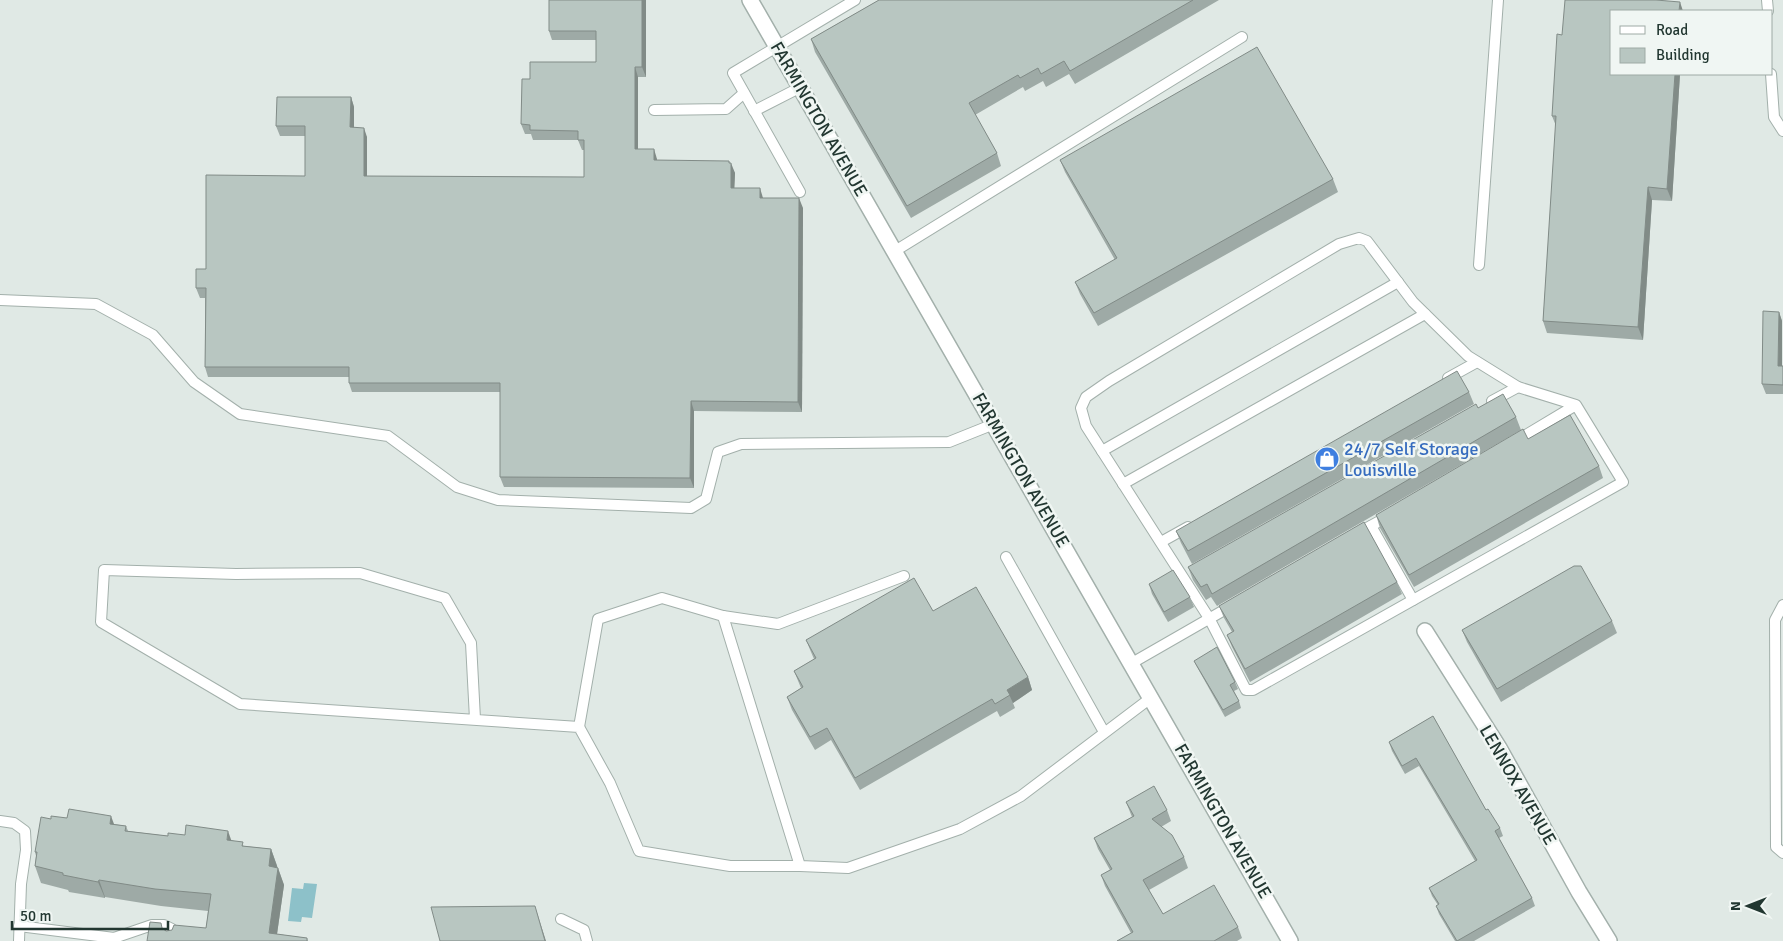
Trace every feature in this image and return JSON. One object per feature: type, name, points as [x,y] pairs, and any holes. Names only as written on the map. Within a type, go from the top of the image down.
[{"type":"street","name":"FARMINGTON AVENUE","points":[[750,0],[1152,697],[1290,941]]},
{"type":"street","name":"LENNOX AVENUE","points":[[1425,631],[1499,748],[1579,892],[1609,941]]},
{"type":"lane","points":[[800,192],[733,73],[855,0]]},
{"type":"lane","points":[[1479,265],[1498,0]]},
{"type":"lane","points":[[895,251],[1242,37]]},
{"type":"lane","points":[[1771,75],[1774,117],[1783,131]]},
{"type":"lane","points":[[754,112],[801,87]]},
{"type":"lane","points":[[654,110],[726,109],[744,93]]},
{"type":"lane","points":[[1359,238],[1367,241],[1413,302],[1425,314],[1468,356],[1518,387],[1576,406],[1623,482],[1253,690],[1246,690],[1187,575],[1161,542],[1086,426],[1081,408],[1086,397],[1109,381],[1339,244],[1359,238]]},
{"type":"lane","points":[[1102,451],[1398,282]]},
{"type":"lane","points":[[0,300],[96,304],[153,335],[194,382],[240,414],[388,436],[457,487],[498,500],[690,508],[706,499],[718,452],[741,444],[949,442],[994,424]]},
{"type":"lane","points":[[1123,484],[1425,314]]},
{"type":"lane","points":[[1443,381],[1477,362]]},
{"type":"lane","points":[[1483,407],[1518,387]]},
{"type":"lane","points":[[1510,445],[1576,406]]},
{"type":"lane","points":[[1346,540],[1395,512]]},
{"type":"lane","points":[[1161,542],[1195,523]]},
{"type":"lane","points":[[1371,526],[1413,600]]},
{"type":"lane","points":[[1006,557],[1104,732]]},
{"type":"lane","points":[[475,719],[471,643],[445,598],[360,573],[236,574],[104,570],[101,622],[240,704],[579,726]]},
{"type":"lane","points":[[904,576],[778,624],[723,616],[662,598],[598,619],[579,726],[610,783],[639,851],[730,866],[848,868],[960,829],[1021,796],[1152,697]]},
{"type":"lane","points":[[1132,663],[1243,599]]},
{"type":"lane","points":[[1783,605],[1775,620],[1776,847],[1783,853]]},
{"type":"lane","points":[[723,616],[800,866]]},
{"type":"lane","points":[[0,821],[14,823],[25,831],[26,850],[21,884],[19,941]]},
{"type":"lane","points":[[561,919],[584,930],[587,941]]},
{"type":"lane","points":[[19,926],[114,938],[133,937],[152,925],[164,925],[172,929],[174,941]]},
{"type":"water","points":[[304,883],[317,884],[312,918],[302,917],[301,922],[288,921],[292,888],[303,889]]},
{"type":"building","points":[[549,0],[642,0],[642,67],[635,67],[635,149],[654,149],[654,160],[729,161],[731,163],[731,188],[760,188],[760,198],[799,198],[798,402],[691,401],[690,478],[500,477],[500,383],[349,383],[349,367],[205,367],[206,288],[196,288],[196,269],[206,269],[206,175],[305,176],[305,126],[276,126],[277,97],[351,97],[350,127],[364,128],[364,176],[584,177],[584,140],[578,140],[578,131],[530,130],[530,125],[521,124],[522,79],[530,79],[530,62],[596,62],[596,31],[549,31]]},
{"type":"building","points":[[879,0],[1193,0],[1070,71],[1064,61],[1041,74],[1038,68],[1020,78],[1018,75],[969,103],[997,153],[907,206],[811,39]]},
{"type":"building","points":[[1565,0],[1656,0],[1680,2],[1679,10],[1610,10],[1610,75],[1675,75],[1667,189],[1648,187],[1638,327],[1543,321],[1556,116],[1552,116],[1557,34],[1562,35]]},
{"type":"building","points":[[1257,47],[1333,179],[1094,313],[1075,282],[1117,258],[1060,160]]},
{"type":"building","points":[[1763,311],[1779,312],[1778,366],[1783,366],[1783,385],[1762,384]]},
{"type":"building","points":[[1457,371],[1469,392],[1188,551],[1176,531]]},
{"type":"building","points":[[1503,394],[1516,417],[1212,594],[1207,584],[1201,587],[1188,567],[1476,404],[1478,408]]},
{"type":"building","points":[[1570,415],[1599,466],[1409,575],[1376,515],[1523,429],[1528,439]]},
{"type":"building","points":[[1364,522],[1397,582],[1245,669],[1227,635],[1234,631],[1219,606]]},
{"type":"building","points":[[1574,566],[1581,566],[1612,621],[1497,689],[1462,630]]},
{"type":"building","points":[[1173,570],[1190,597],[1164,612],[1149,584]]},
{"type":"building","points":[[914,578],[933,611],[976,587],[1028,677],[1007,690],[1010,695],[995,704],[992,699],[855,778],[827,728],[810,737],[787,697],[803,687],[794,671],[816,658],[806,640]]},
{"type":"building","points":[[1217,647],[1235,682],[1230,685],[1239,701],[1223,710],[1194,661]]},
{"type":"building","points":[[1433,716],[1486,810],[1488,809],[1500,828],[1495,831],[1532,898],[1457,941],[1436,906],[1439,904],[1429,888],[1477,860],[1416,758],[1402,766],[1389,742]]},
{"type":"building","points":[[1154,786],[1167,810],[1152,819],[1172,835],[1184,857],[1143,880],[1163,914],[1214,885],[1238,927],[1214,941],[1117,941],[1133,932],[1101,875],[1112,869],[1094,838],[1134,816],[1126,802]]},
{"type":"building","points":[[69,809],[111,816],[110,824],[126,826],[125,831],[168,836],[168,833],[185,835],[186,825],[228,831],[227,840],[243,842],[242,846],[271,849],[269,866],[278,868],[269,933],[307,938],[307,941],[147,941],[150,922],[161,923],[162,928],[166,931],[172,930],[174,925],[206,928],[211,894],[155,889],[99,880],[98,882],[63,875],[63,873],[35,866],[37,852],[35,852],[41,817],[51,819],[51,816],[67,818]]},
{"type":"building","points":[[535,906],[545,941],[440,941],[431,907]]},
{"type":"place","name":"24/7 Self Storage Louisville","points":[[1327,459]]}]
